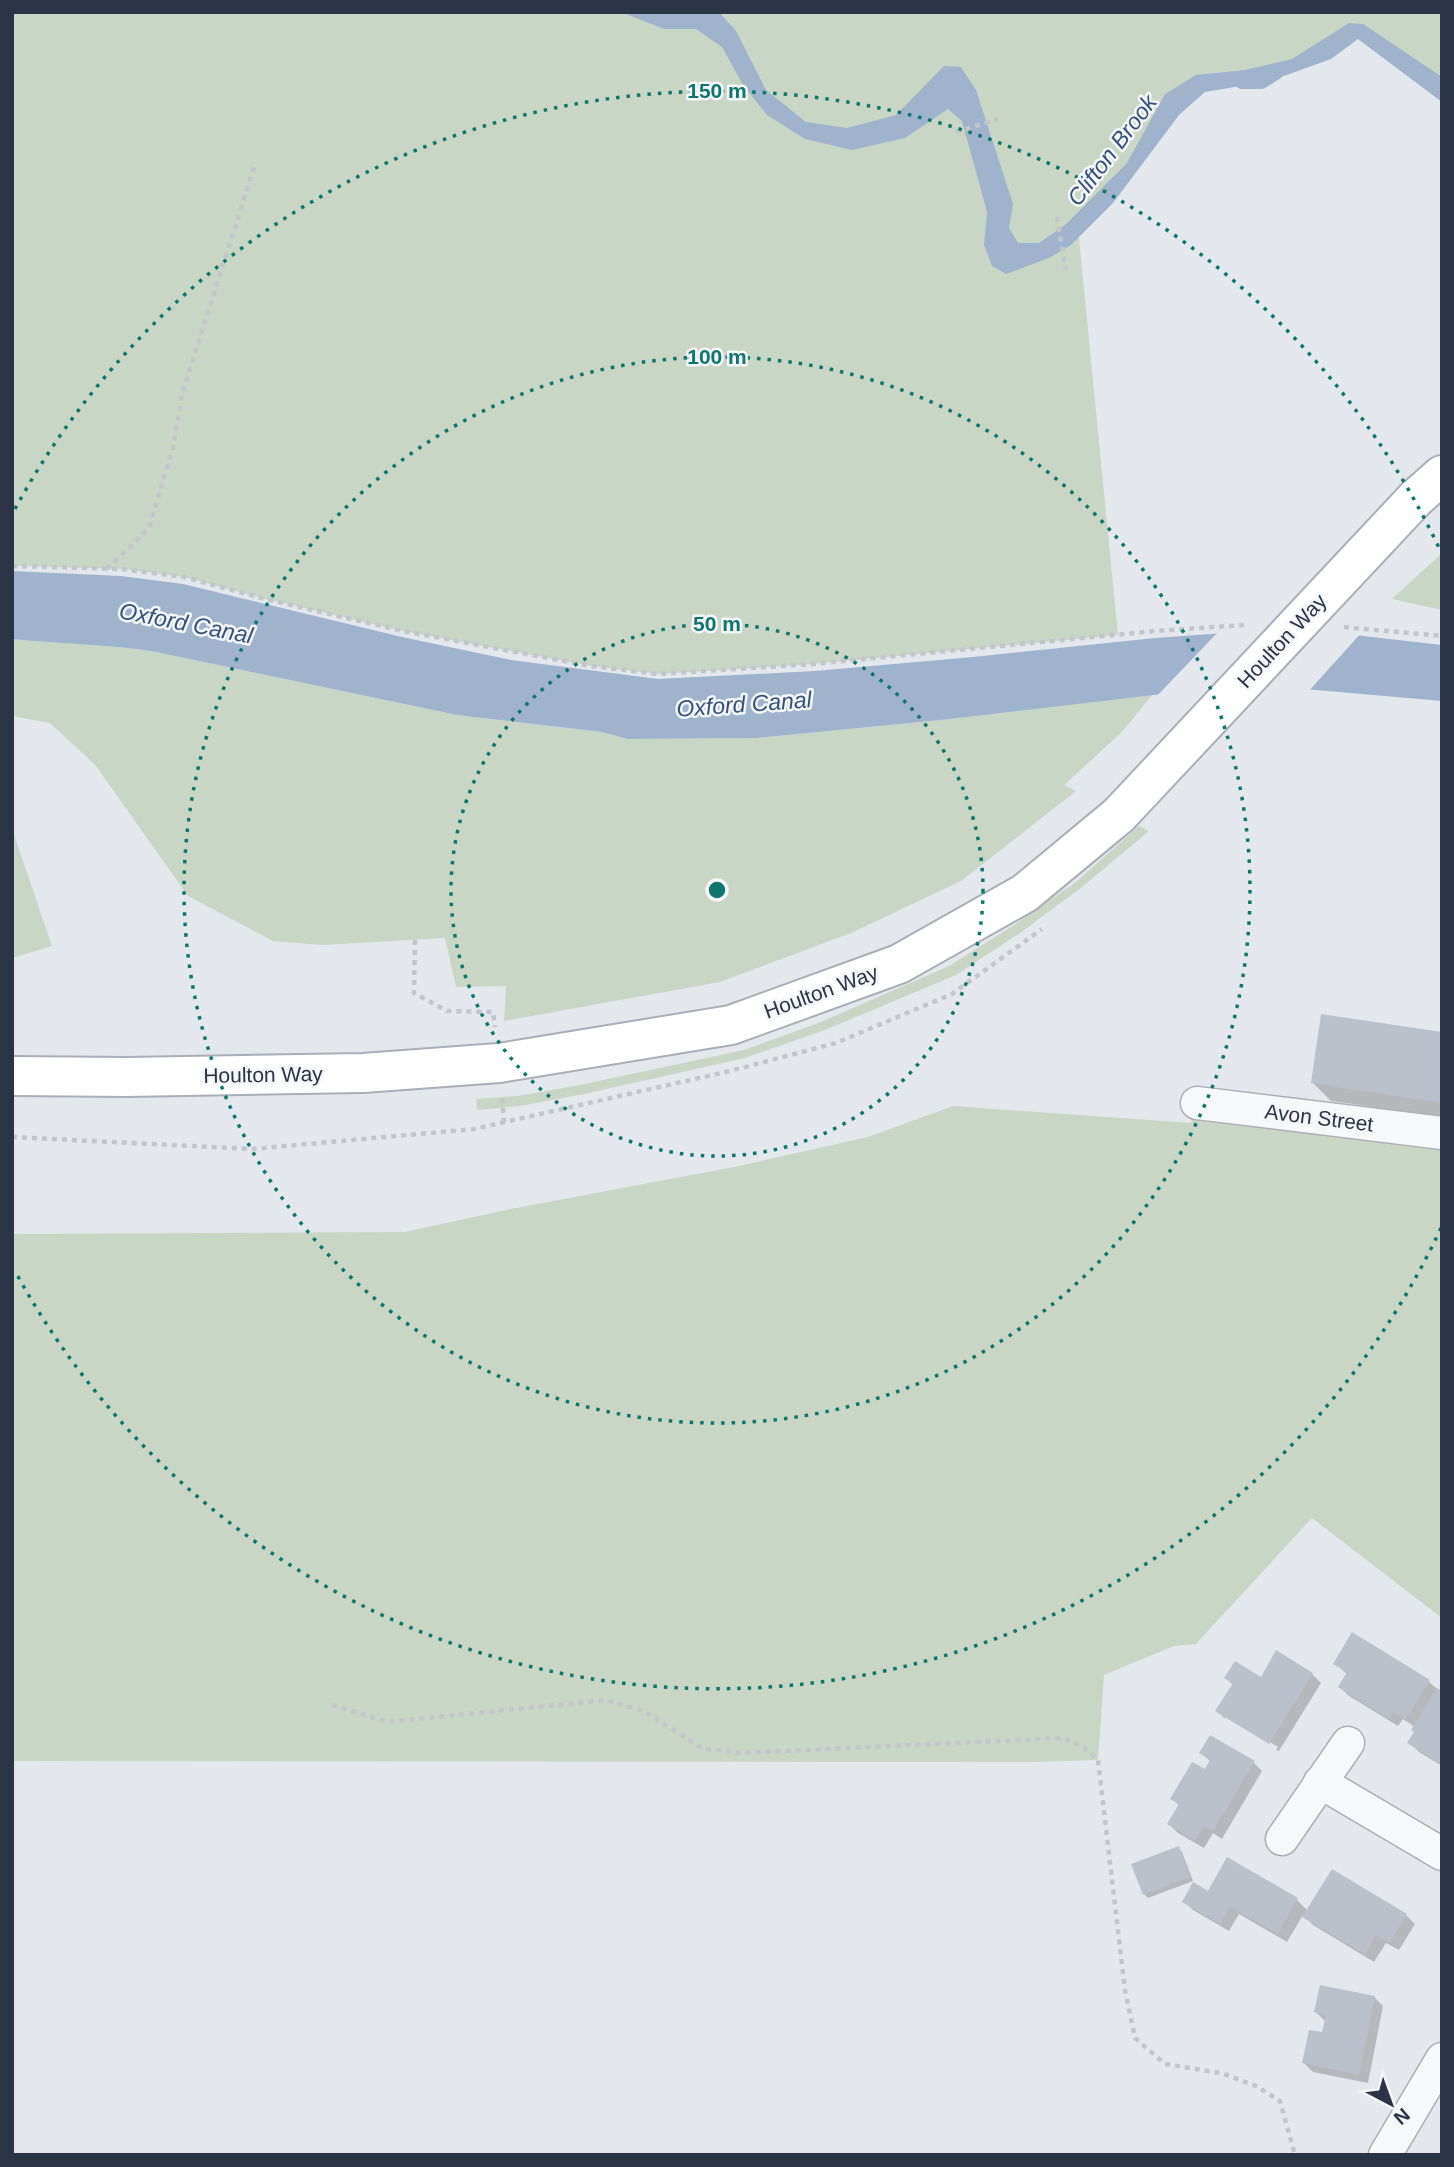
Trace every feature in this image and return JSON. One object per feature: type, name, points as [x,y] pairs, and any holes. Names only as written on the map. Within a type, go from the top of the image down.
[{"type":"street","name":"Houlton Way","points":[[12,1076],[363,1073],[499,1063],[731,1025],[899,964],[1025,893],[1119,815],[1429,487]]},
{"type":"street","name":"Avon Street","points":[[1197,1103],[1442,1133]]},
{"type":"street","points":[[1282,1839],[1348,1743]]},
{"type":"street","points":[[1320,1782],[1442,1853]]},
{"type":"street","points":[[1385,2155],[1442,2059]]},
{"type":"path","points":[[956,132],[996,120]]},
{"type":"path","points":[[107,569],[149,528],[173,447],[183,391],[254,167]]},
{"type":"path","points":[[1057,217],[1066,270]]},
{"type":"path","points":[[12,566],[107,569],[184,577],[402,631],[591,666],[658,674],[801,665],[1155,631],[1250,625]]},
{"type":"path","points":[[1335,626],[1442,636]]},
{"type":"path","points":[[332,1705],[388,1722],[605,1700],[644,1711],[702,1748],[740,1753],[1063,1738],[1084,1747],[1098,1760],[1125,1990],[1135,2038],[1165,2064],[1221,2073],[1256,2087],[1280,2101],[1295,2155]]},
{"type":"green space","points":[[12,12],[1442,12],[1442,84],[1352,29],[1262,84],[1223,84],[1178,98],[1136,160],[1077,218],[1118,635],[813,664],[658,674],[591,666],[403,631],[184,577],[122,569],[12,566]]},
{"type":"green space","points":[[1442,553],[1442,610],[1392,599]]},
{"type":"green space","points":[[12,639],[156,652],[457,715],[603,732],[627,739],[757,738],[941,720],[1153,694],[1123,731],[1064,785],[1076,791],[961,881],[851,933],[720,982],[504,1021],[506,986],[456,987],[445,938],[323,945],[273,941],[188,896],[96,766],[50,723],[12,716]]},
{"type":"green space","points":[[1139,826],[1149,831],[1082,887],[1020,933],[956,975],[825,1030],[745,1058],[584,1094],[520,1106],[477,1110],[476,1099],[518,1096],[580,1085],[744,1050],[821,1022],[949,966],[1076,882]]},
{"type":"green space","points":[[12,829],[52,946],[12,958]]},
{"type":"green space","points":[[1197,1103],[1442,1133],[1442,1618],[1312,1518],[1196,1644],[1174,1646],[1104,1675],[1098,1760],[12,1761],[12,1234],[405,1232],[739,1166],[868,1137],[953,1106],[1191,1123]]},
{"type":"water","points":[[621,12],[719,12],[736,31],[766,90],[806,122],[847,128],[896,115],[944,66],[961,67],[976,90],[1013,204],[1009,228],[1018,243],[1039,243],[1065,225],[1127,163],[1165,94],[1196,75],[1245,70],[1292,59],[1349,23],[1363,24],[1442,77],[1442,102],[1358,39],[1331,59],[1270,81],[1205,92],[1179,115],[1113,203],[1071,245],[1049,258],[1006,274],[992,266],[984,245],[987,212],[962,121],[948,109],[905,138],[852,150],[805,139],[767,115],[743,85],[722,47],[696,29],[664,29]]},
{"type":"water","name":"Oxford Canal","points":[[12,571],[121,576],[183,584],[402,637],[511,660],[658,679],[815,671],[1155,638],[1311,630],[1442,645],[1442,701],[1247,684],[941,720],[757,738],[627,739],[602,732],[457,715],[156,652],[12,639]]},
{"type":"pier","points":[[1310,626],[1362,632],[1307,693],[1247,687],[1155,698],[1220,630]]},
{"type":"building","points":[[1321,1014],[1442,1032],[1442,1103],[1311,1083]]},
{"type":"building","points":[[1352,1632],[1430,1680],[1406,1719],[1393,1712],[1389,1719],[1338,1687],[1347,1672],[1333,1664]]},
{"type":"building","points":[[1276,1650],[1313,1673],[1269,1744],[1215,1711],[1233,1683],[1224,1678],[1235,1661],[1261,1677]]},
{"type":"building","points":[[1437,1688],[1442,1691],[1442,1765],[1407,1743],[1414,1732],[1411,1730]]},
{"type":"building","points":[[1210,1735],[1255,1761],[1213,1831],[1204,1826],[1195,1840],[1167,1824],[1179,1804],[1170,1799],[1192,1762],[1205,1769],[1210,1760],[1199,1753]]},
{"type":"building","points":[[1179,1846],[1190,1877],[1143,1895],[1131,1864]]},
{"type":"building","points":[[1227,1857],[1298,1898],[1278,1934],[1230,1907],[1220,1924],[1182,1902],[1193,1882],[1208,1891]]},
{"type":"building","points":[[1332,1869],[1407,1914],[1390,1943],[1376,1935],[1365,1954],[1302,1917]]},
{"type":"building","points":[[1320,1985],[1375,1996],[1359,2075],[1302,2063],[1309,2030],[1322,2032],[1326,2015],[1314,2012]]},
{"type":"waterway","name":"Clifton Brook","points":[[1241,84],[1262,84],[1278,74]]}]
